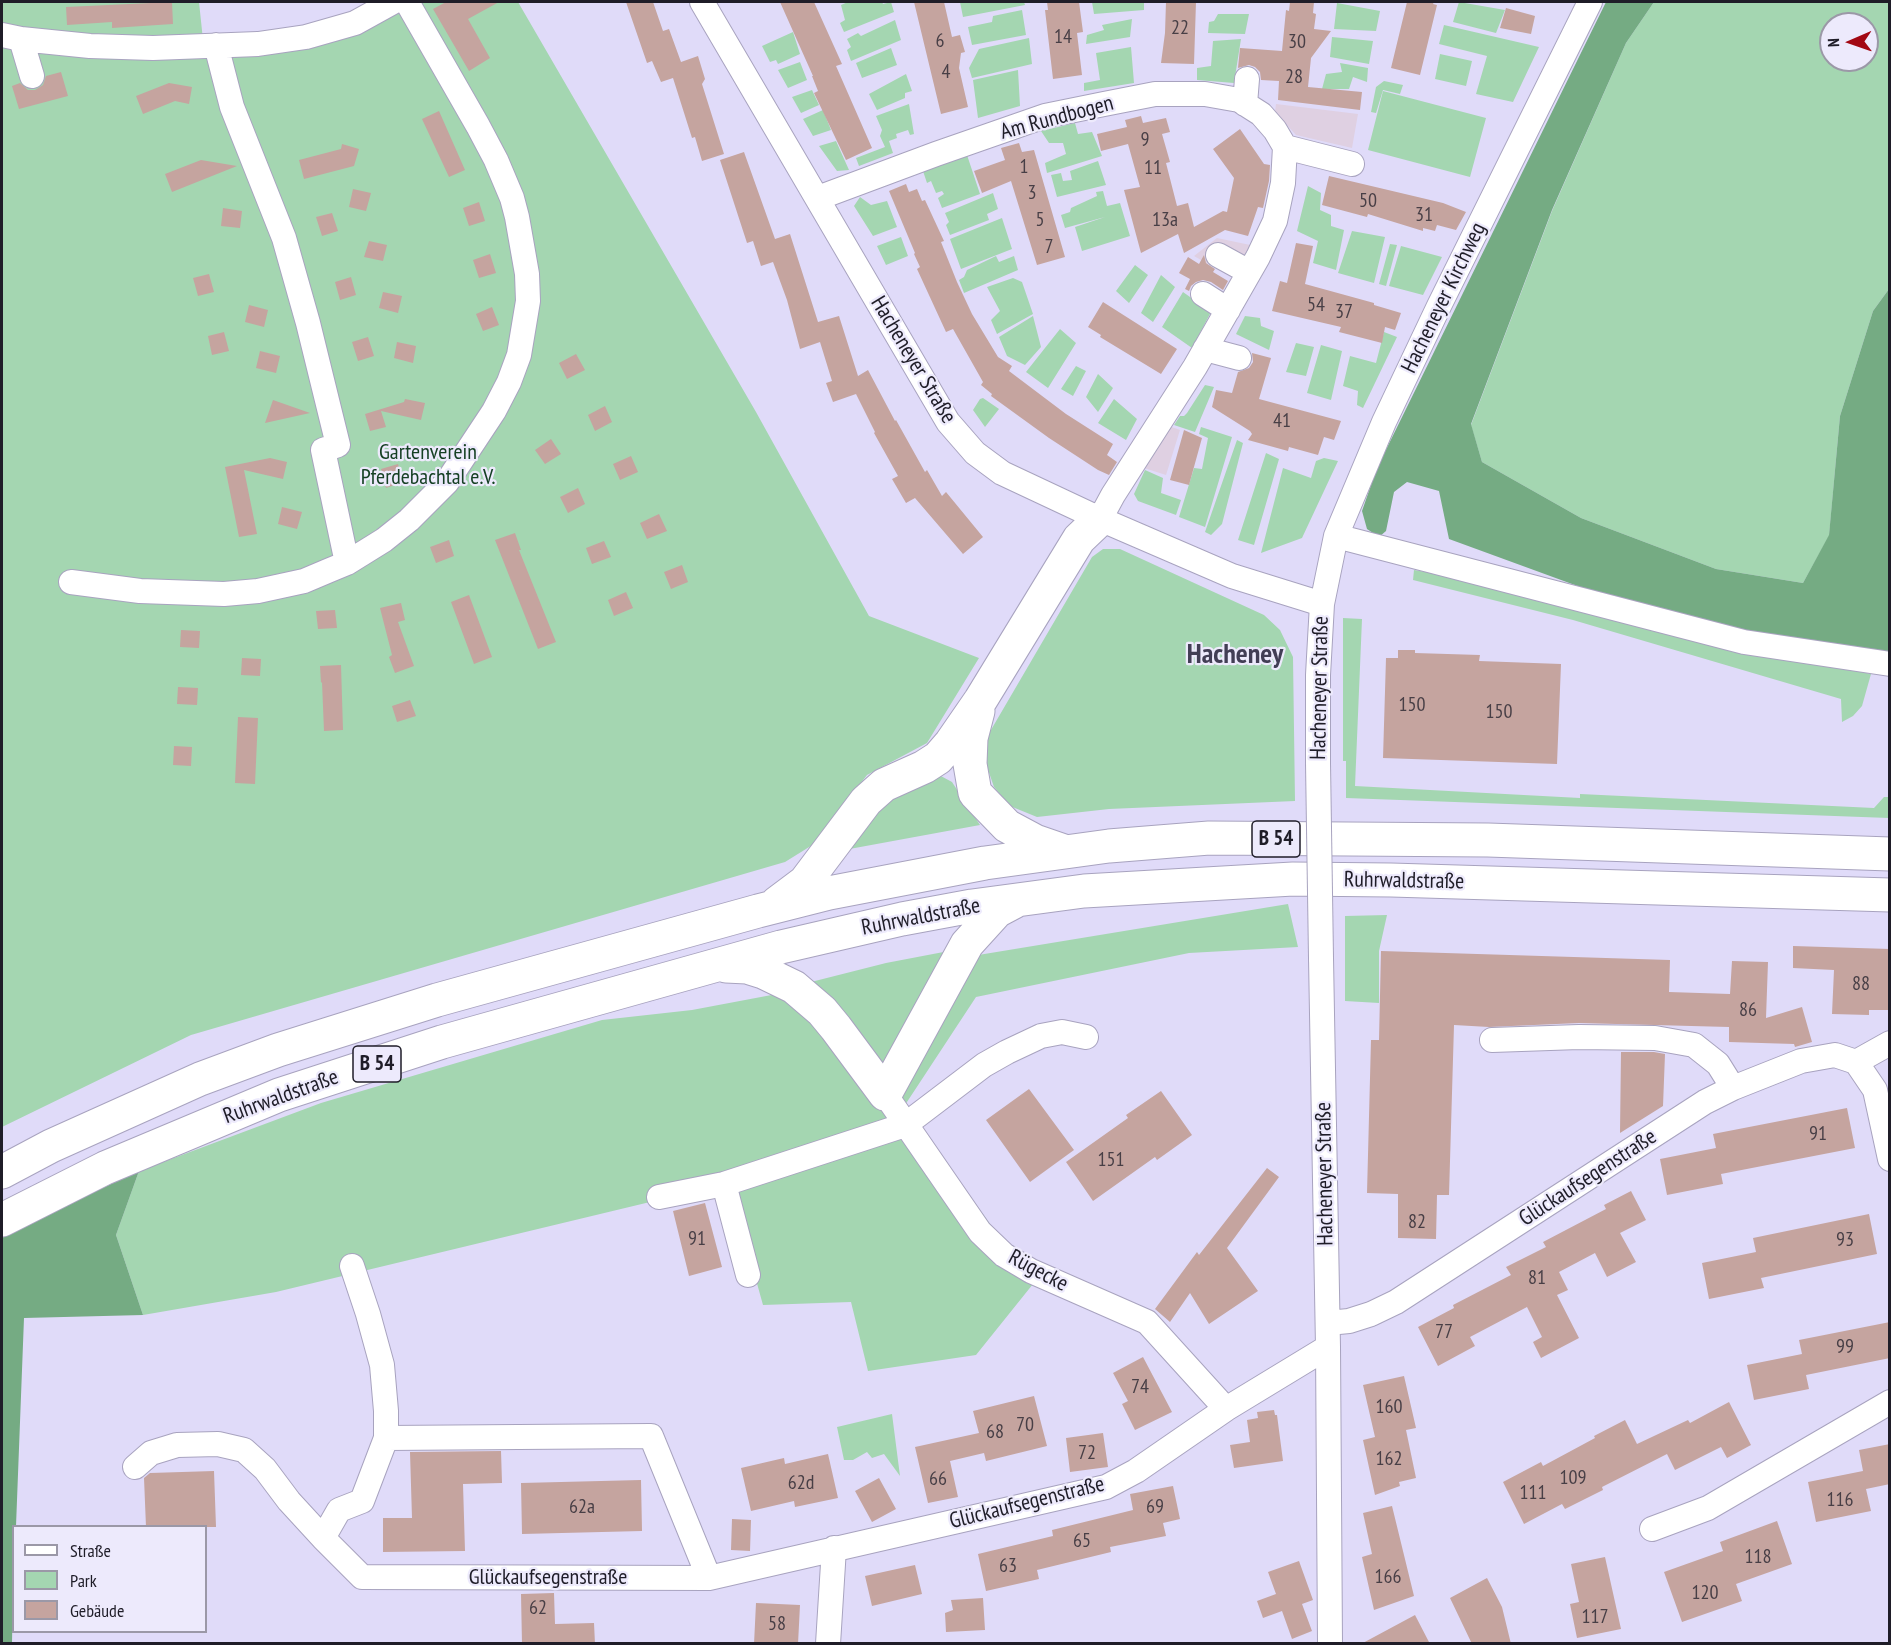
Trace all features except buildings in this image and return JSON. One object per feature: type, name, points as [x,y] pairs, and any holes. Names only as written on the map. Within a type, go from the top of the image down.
[{"type":"highway","points":[[758,911],[782,901],[805,882],[866,801],[884,785],[938,758],[962,729],[1079,539],[1100,519]]},
{"type":"highway","points":[[980,701],[971,738],[970,764],[975,793],[1007,826],[1035,841],[1065,852]]},
{"type":"highway","name":"Ruhrwaldstraße","points":[[2,1172],[51,1146],[190,1084],[278,1050],[437,1000],[829,893],[985,863],[1109,846],[1221,838],[1488,840],[1890,854]]},
{"type":"highway","name":"Ruhrwaldstraße","points":[[2,1220],[105,1168],[279,1095],[442,1042],[709,966],[902,919],[1019,899],[1084,891],[1293,879],[1403,880],[1890,895]]},
{"type":"highway","points":[[709,966],[747,967],[794,987],[822,1011],[885,1094],[967,944],[997,911],[1019,899]]},
{"type":"street","points":[[11,37],[90,46],[258,44],[306,37],[355,23],[393,2]]},
{"type":"street","points":[[71,582],[140,591],[224,594],[258,591],[304,580],[347,563],[384,540],[409,520],[447,482],[476,440],[509,382],[519,355],[528,301],[524,247],[512,198],[478,126],[407,2]]},
{"type":"street","name":"Hacheneyer Straße","points":[[702,2],[942,412],[954,430],[975,453],[1002,473],[1100,519],[1232,576],[1322,604],[1318,675],[1318,763],[1328,1323],[1330,1644]]},
{"type":"street","name":"Hacheneyer Kirchweg","points":[[1322,604],[1336,536],[1384,423],[1439,306],[1590,2]]},
{"type":"street","points":[[11,37],[32,76]]},
{"type":"street","points":[[216,45],[232,107],[284,238],[308,322],[338,446],[323,450],[347,563]]},
{"type":"street","points":[[1245,104],[1247,79]]},
{"type":"street","name":"Am Rundbogen","points":[[818,198],[1045,116],[1155,94],[1205,94],[1239,100],[1261,114],[1275,130],[1285,147]]},
{"type":"street","points":[[1100,519],[1228,310],[1275,221],[1283,183],[1285,147],[1352,164]]},
{"type":"street","points":[[1218,255],[1249,272]]},
{"type":"street","points":[[1203,294],[1228,310]]},
{"type":"street","points":[[1205,349],[1239,358]]},
{"type":"street","points":[[1336,536],[1744,642],[1890,664]]},
{"type":"street","points":[[659,1197],[724,1184],[905,1125],[984,1065],[1007,1052],[1041,1036],[1062,1032],[1086,1037]]},
{"type":"street","points":[[1492,1041],[1579,1037],[1655,1038],[1694,1045],[1718,1064],[1733,1088]]},
{"type":"street","points":[[1890,1043],[1856,1062],[1875,1090],[1890,1159]]},
{"type":"street","name":"Glückaufsegenstraße","points":[[1328,1323],[1349,1321],[1396,1302],[1705,1102],[1733,1088],[1801,1061],[1835,1055],[1856,1062]]},
{"type":"street","name":"Rügecke","points":[[885,1094],[980,1232],[1004,1255],[1031,1271],[1147,1322],[1226,1409]]},
{"type":"street","points":[[724,1184],[748,1275]]},
{"type":"street","points":[[323,1538],[339,1510],[362,1501],[386,1438],[382,1365],[352,1266]]},
{"type":"street","name":"Glückaufsegenstraße","points":[[135,1467],[151,1453],[177,1445],[218,1444],[244,1450],[265,1469],[289,1501],[362,1577],[709,1578],[1106,1487],[1136,1471],[1226,1409],[1328,1347]]},
{"type":"street","points":[[1652,1528],[1708,1508],[1890,1402]]},
{"type":"street","points":[[386,1438],[651,1436],[709,1578]]},
{"type":"street","points":[[828,1644],[834,1548]]},
{"type":"shaded area","points":[[1276,104],[1358,114],[1352,148],[1296,135],[1275,112]]},
{"type":"shaded area","points":[[1217,238],[1255,246],[1235,279],[1194,256]]},
{"type":"shaded area","points":[[1169,426],[1180,430],[1166,475],[1144,468]]},
{"type":"green space","name":"Gartenverein Pferdebachtal e.V.","points":[[2,2],[199,2],[203,40],[289,32],[346,18],[375,2],[518,2],[756,412],[869,616],[979,658],[927,743],[867,775],[814,844],[785,862],[191,1035],[2,1127]]},
{"type":"green space","points":[[848,2],[882,2],[883,4],[891,2],[894,12],[844,32],[840,23],[845,20],[841,5]]},
{"type":"green space","points":[[960,2],[1024,2],[1025,5],[963,17]]},
{"type":"green space","points":[[1092,2],[1144,2],[1144,10],[1094,14]]},
{"type":"green space","points":[[1459,2],[1505,10],[1496,33],[1453,22]]},
{"type":"green space","points":[[1606,2],[1654,2],[1626,43],[1552,210],[1471,424],[1482,462],[1581,518],[1716,569],[1803,583],[1829,535],[1840,416],[1873,311],[1889,289],[1889,653],[1779,642],[1583,588],[1449,539],[1439,491],[1407,482],[1394,492],[1386,531],[1379,537],[1367,529],[1362,511],[1377,468]]},
{"type":"green space","points":[[1654,2],[1889,2],[1889,289],[1873,311],[1840,416],[1829,536],[1803,583],[1716,569],[1581,518],[1482,462],[1471,425],[1552,211],[1626,43]]},
{"type":"green space","points":[[1337,3],[1380,11],[1376,31],[1334,29]]},
{"type":"green space","points":[[1022,10],[1026,35],[972,45],[968,27],[992,22],[993,16]]},
{"type":"green space","points":[[1218,14],[1249,14],[1245,34],[1208,33],[1209,22],[1214,21]]},
{"type":"green space","points":[[1132,19],[1130,37],[1086,44],[1087,35],[1104,30],[1102,25]]},
{"type":"green space","points":[[895,20],[901,40],[851,61],[847,50],[851,47],[847,39],[858,33],[861,36]]},
{"type":"green space","points":[[1444,25],[1539,47],[1513,102],[1476,94],[1487,56],[1439,44]]},
{"type":"green space","points":[[793,32],[800,54],[778,64],[776,60],[770,62],[762,46]]},
{"type":"green space","points":[[1332,37],[1373,41],[1369,64],[1330,57]]},
{"type":"green space","points":[[1029,38],[1032,64],[972,78],[969,68],[979,49]]},
{"type":"green space","points":[[1241,39],[1234,83],[1197,80],[1197,68],[1211,66],[1213,41]]},
{"type":"green space","points":[[1131,47],[1134,83],[1084,91],[1084,83],[1100,80],[1096,53]]},
{"type":"green space","points":[[891,48],[897,65],[862,78],[856,63]]},
{"type":"green space","points":[[1440,54],[1472,61],[1466,86],[1435,79]]},
{"type":"green space","points":[[800,62],[807,80],[788,88],[778,70]]},
{"type":"green space","points":[[1340,63],[1368,68],[1367,82],[1353,77],[1349,89],[1322,89],[1326,74],[1342,72]]},
{"type":"green space","points":[[1018,70],[1020,106],[978,118],[973,80]]},
{"type":"green space","points":[[906,74],[912,91],[905,93],[905,98],[877,110],[869,94]]},
{"type":"green space","points":[[1384,81],[1403,85],[1400,94],[1383,90],[1376,113],[1371,112],[1376,87]]},
{"type":"green space","points":[[812,90],[819,105],[801,113],[792,97]]},
{"type":"green space","points":[[1383,91],[1486,118],[1470,177],[1368,150]]},
{"type":"green space","points":[[909,104],[914,134],[910,135],[908,130],[896,134],[897,138],[889,141],[893,153],[859,166],[856,158],[885,147],[880,136],[882,130],[876,116]]},
{"type":"green space","points":[[823,110],[831,130],[813,136],[803,119]]},
{"type":"green space","points":[[1075,123],[1078,134],[1092,132],[1102,156],[1047,173],[1045,163],[1066,154],[1063,143],[1049,143],[1041,131]]},
{"type":"green space","points":[[836,141],[849,170],[837,171],[819,146]]},
{"type":"green space","points":[[967,155],[980,194],[942,208],[938,198],[944,194],[942,191],[936,193],[931,181],[927,183],[923,171]]},
{"type":"green space","points":[[1098,161],[1106,185],[1057,197],[1051,175],[1061,173],[1063,181],[1072,180],[1070,171]]},
{"type":"green space","points":[[1308,186],[1321,193],[1320,210],[1331,215],[1331,226],[1344,230],[1336,270],[1313,263],[1318,241],[1297,231]]},
{"type":"green space","points":[[1103,191],[1107,206],[1120,203],[1130,236],[1082,251],[1075,227],[1105,217],[1065,228],[1061,215],[1097,196],[1096,192]]},
{"type":"green space","points":[[993,193],[998,209],[987,214],[989,220],[950,235],[946,225],[949,222],[945,213]]},
{"type":"green space","points":[[860,197],[871,205],[887,201],[897,227],[873,236],[854,206]]},
{"type":"green space","points":[[1002,218],[1012,249],[961,269],[950,239]]},
{"type":"green space","points":[[1352,231],[1385,237],[1374,283],[1338,273]]},
{"type":"green space","points":[[901,237],[908,256],[886,265],[877,246]]},
{"type":"green space","points":[[1390,244],[1397,245],[1386,286],[1379,284]]},
{"type":"green space","points":[[1401,246],[1442,257],[1423,295],[1389,286]]},
{"type":"green space","points":[[996,256],[999,262],[1014,256],[1018,270],[964,293],[959,280],[964,277],[967,270]]},
{"type":"green space","points":[[1135,265],[1148,275],[1129,303],[1116,291]]},
{"type":"green space","points":[[1161,275],[1175,287],[1153,322],[1141,313]]},
{"type":"green space","points":[[1013,278],[1022,282],[1033,314],[997,334],[991,320],[1000,311],[987,287]]},
{"type":"green space","points":[[1183,292],[1211,312],[1192,348],[1162,327]]},
{"type":"green space","points":[[1033,316],[1041,347],[1025,365],[1007,356],[999,337]]},
{"type":"green space","points":[[1245,316],[1260,318],[1261,326],[1274,331],[1269,350],[1236,334]]},
{"type":"green space","points":[[1060,329],[1076,343],[1048,388],[1026,372]]},
{"type":"green space","points":[[1384,332],[1397,337],[1363,408],[1357,405],[1358,391],[1343,386],[1350,356],[1376,363]]},
{"type":"green space","points":[[1296,343],[1314,347],[1306,376],[1286,372]]},
{"type":"green space","points":[[1321,345],[1342,351],[1331,400],[1307,393]]},
{"type":"green space","points":[[1076,366],[1086,371],[1073,396],[1061,389]]},
{"type":"green space","points":[[1098,374],[1113,388],[1098,412],[1086,397]]},
{"type":"green space","points":[[1205,385],[1214,387],[1195,432],[1174,425],[1180,416],[1187,413]]},
{"type":"green space","points":[[983,398],[999,409],[985,427],[973,410]]},
{"type":"green space","points":[[1114,399],[1137,419],[1126,440],[1098,423]]},
{"type":"green space","points":[[1201,427],[1232,437],[1205,527],[1179,517],[1194,468],[1202,469],[1208,438],[1199,434]]},
{"type":"green space","points":[[1237,440],[1243,443],[1222,524],[1211,535],[1205,532]]},
{"type":"green space","points":[[1266,453],[1279,459],[1254,545],[1238,540]]},
{"type":"green space","points":[[1324,458],[1338,461],[1302,538],[1261,553],[1283,468],[1311,478],[1316,461]]},
{"type":"green space","points":[[1145,470],[1163,478],[1161,493],[1181,500],[1176,515],[1138,501],[1134,494]]},
{"type":"green space","points":[[1103,549],[1120,549],[1264,615],[1280,630],[1293,657],[1295,801],[1109,809],[1037,817],[1010,806],[994,787],[985,761],[988,735],[1092,557]]},
{"type":"green space","points":[[1414,570],[1497,584],[1748,648],[1871,674],[1862,706],[1853,716],[1842,722],[1841,699],[1573,620],[1413,580]]},
{"type":"green space","points":[[1343,618],[1362,619],[1355,786],[1580,798],[1580,794],[1874,808],[1884,797],[1889,797],[1889,818],[1346,798],[1346,761],[1343,761]]},
{"type":"green space","points":[[939,775],[952,782],[980,825],[844,850],[880,799]]},
{"type":"green space","points":[[1288,904],[1298,947],[1189,953],[976,997],[905,1105],[1033,1284],[976,1355],[868,1371],[851,1302],[763,1305],[729,1183],[276,1292],[143,1315],[116,1235],[139,1171],[321,1103],[602,1020],[692,1010],[814,987],[811,982],[886,963],[954,950],[948,960]]},
{"type":"green space","points":[[1387,915],[1379,951],[1379,1003],[1345,1001],[1345,916]]},
{"type":"green space","points":[[139,1171],[116,1235],[143,1315],[24,1318],[16,1525],[12,1525],[12,1643],[2,1644],[2,1238],[21,1226]]},
{"type":"green space","points":[[892,1414],[900,1476],[884,1454],[872,1458],[867,1452],[853,1460],[844,1460],[837,1427]]},
{"type":"district","name":"Hacheney","points":[[1235,655]]}]
